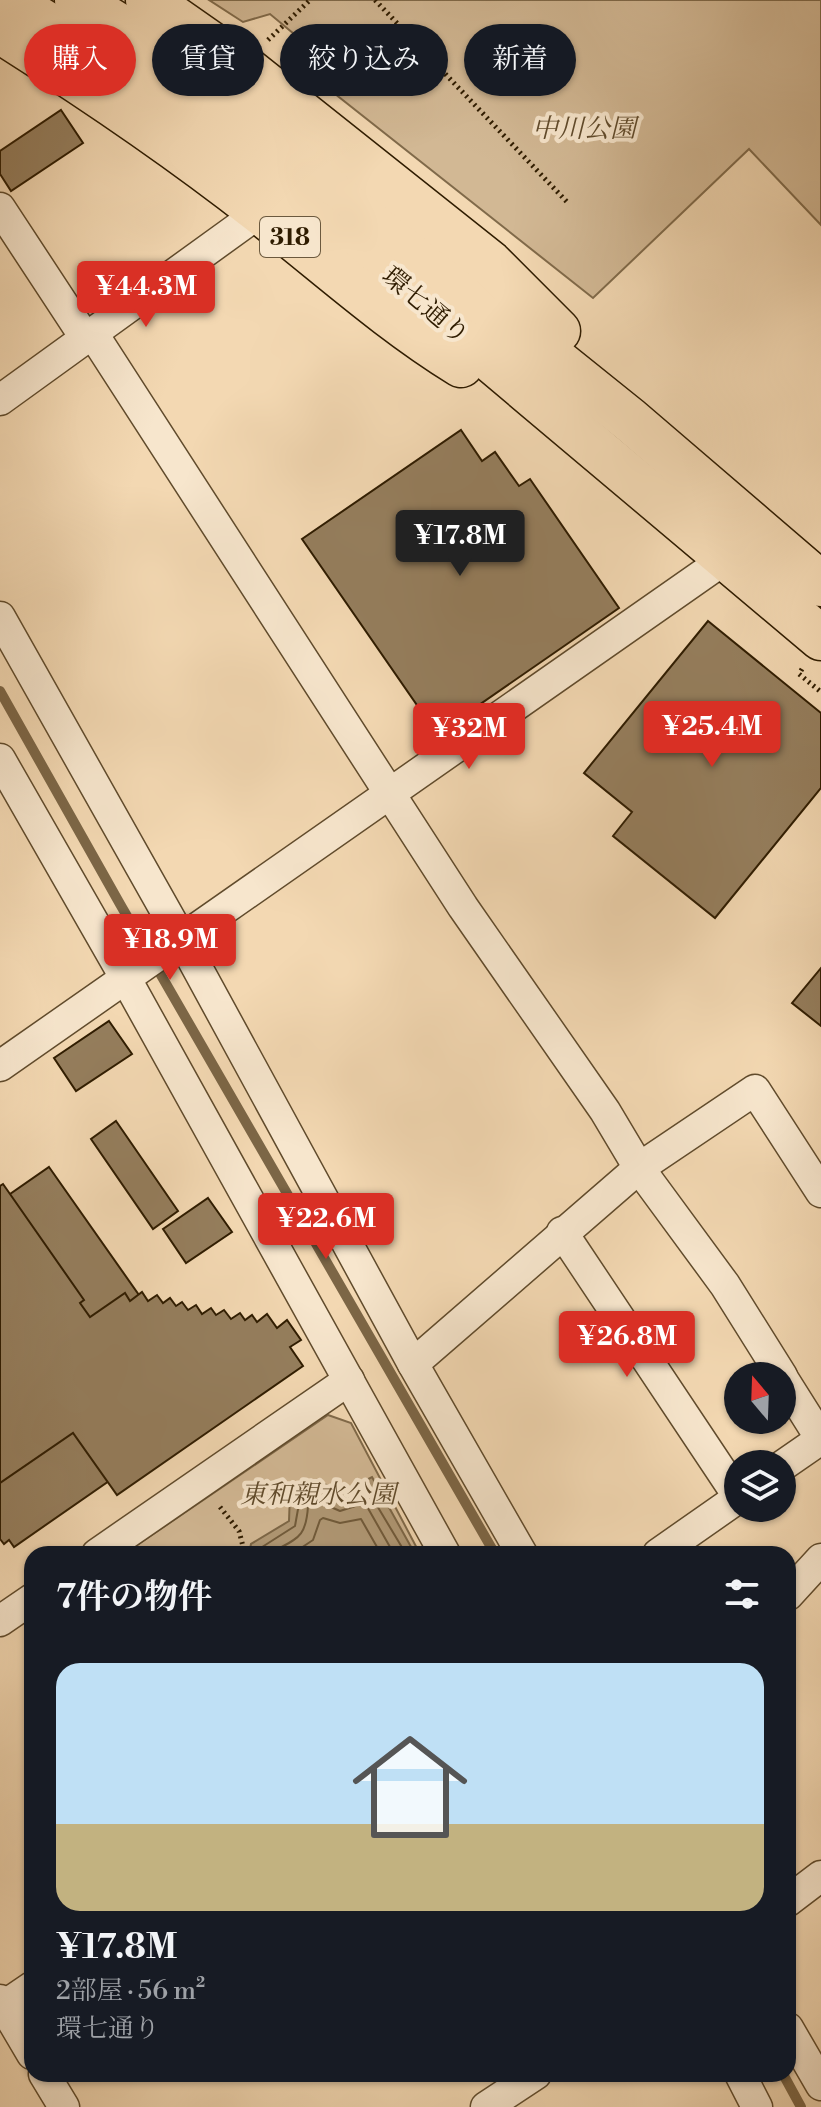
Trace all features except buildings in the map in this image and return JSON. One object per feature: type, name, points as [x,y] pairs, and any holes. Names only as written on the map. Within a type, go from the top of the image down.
[{"type":"main road","name":"環七通り","points":[[8,0],[108,62],[281,186],[378,240],[630,420],[821,584]]},
{"type":"main road","name":"環七通り","points":[[77,0],[223,97],[584,437],[821,638]]},
{"type":"main road","name":"318","points":[[148,0],[182,24]]},
{"type":"main road","name":"318","points":[[0,31],[156,134],[421,340],[584,437]]},
{"type":"main road","name":"318","points":[[264,83],[490,263],[575,350],[630,420]]},
{"type":"street","points":[[0,208],[90,336],[391,792],[463,907],[605,1111],[639,1168],[725,1285],[773,1362]]},
{"type":"street","points":[[0,400],[260,212]]},
{"type":"street","points":[[0,1066],[725,559]]},
{"type":"street","points":[[0,617],[182,940],[413,1364],[517,1546]]},
{"type":"street","points":[[0,759],[126,979],[441,1546]]},
{"type":"street","points":[[413,1364],[639,1168],[755,1090],[821,1192]]},
{"type":"street","points":[[562,1232],[724,1476]]},
{"type":"street","points":[[109,1546],[349,1380]]},
{"type":"street","points":[[796,1399],[821,1439],[796,1456]]},
{"type":"street","points":[[669,1546],[724,1507]]},
{"type":"street","points":[[796,1586],[821,1559]]},
{"type":"street","points":[[0,1621],[24,1604]]},
{"type":"street","points":[[796,1895],[821,1876]]},
{"type":"street","points":[[24,1991],[2,2003],[24,2040]]},
{"type":"street","points":[[796,2042],[821,2085]]},
{"type":"street","points":[[49,2082],[64,2107]]},
{"type":"street","points":[[486,2107],[524,2082]]},
{"type":"street","points":[[744,2082],[757,2107]]},
{"type":"path","points":[[264,43],[310,0]]},
{"type":"path","points":[[375,0],[568,203]]},
{"type":"path","points":[[799,674],[821,692]]},
{"type":"path","points":[[217,1503],[239,1531],[243,1546]]},
{"type":"green space","name":"中川公園","points":[[209,0],[821,0],[821,225],[749,149],[593,298],[338,96],[448,96],[448,24],[282,24],[270,14],[243,22]]},
{"type":"green space","name":"東和親水公園","points":[[328,1415],[351,1423],[416,1546],[136,1546]]},
{"type":"water","points":[[372,1477],[411,1546],[251,1546],[289,1521],[290,1494],[317,1480],[341,1493]]},
{"type":"waterway","points":[[0,691],[490,1546]]},
{"type":"waterway","points":[[787,2082],[801,2107]]}]
